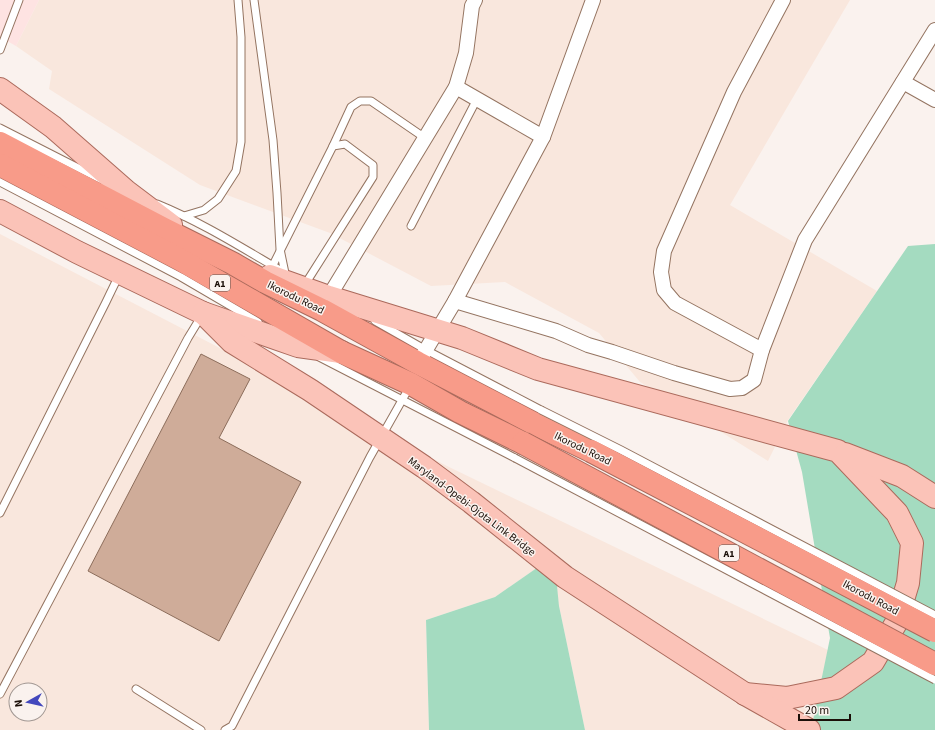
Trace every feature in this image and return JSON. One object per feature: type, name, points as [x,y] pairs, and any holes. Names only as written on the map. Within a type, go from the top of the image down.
[{"type":"highway","name":"Ikorodu Road","points":[[0,143],[158,222],[232,263],[286,283],[325,303],[538,417],[591,451],[935,631]]},
{"type":"highway","name":"A1","points":[[0,164],[179,259],[341,352],[407,392],[460,412],[519,451],[935,664]]},
{"type":"main road","name":"Ikorodu Road","points":[[0,89],[54,127],[126,191],[158,222]]},
{"type":"main road","points":[[0,211],[77,252],[203,313],[298,346],[341,352]]},
{"type":"main road","points":[[325,303],[438,330],[462,338],[538,369],[838,451],[902,476],[935,497]]},
{"type":"main road","name":"Maryland-Opebi-Ojota Link Bridge","points":[[203,313],[232,342],[310,390],[381,438],[471,502],[565,577],[745,694],[809,730]]},
{"type":"main road","name":"Maryland-Opebi-Ojota Link Bridge","points":[[745,694],[787,698],[836,688],[874,662],[896,623],[908,583],[912,543],[897,513],[838,451]]},
{"type":"street","points":[[325,303],[456,87],[466,53],[472,6],[475,0]]},
{"type":"street","points":[[422,356],[455,301],[543,136],[594,0]]},
{"type":"street","points":[[762,350],[675,303],[664,290],[661,272],[664,251],[734,92],[783,0]]},
{"type":"street","points":[[455,301],[556,331],[588,345],[674,373],[730,389],[742,388],[754,380],[762,350],[805,240],[935,30]]},
{"type":"street","points":[[903,82],[935,100]]},
{"type":"street","points":[[456,87],[543,136]]},
{"type":"lane","points":[[0,50],[19,0]]},
{"type":"lane","points":[[158,222],[186,216],[204,210],[218,199],[236,171],[241,142],[241,37],[238,0]]},
{"type":"lane","points":[[254,0],[272,140],[280,249],[286,283]]},
{"type":"lane","points":[[411,226],[477,99]]},
{"type":"lane","points":[[286,283],[280,249],[333,146],[351,107],[360,101],[371,101],[425,138]]},
{"type":"lane","points":[[0,128],[89,175],[186,216],[286,283]]},
{"type":"lane","points":[[286,283],[373,177],[373,165],[345,144],[333,146]]},
{"type":"lane","points":[[0,182],[181,277],[298,346],[407,392],[381,438],[232,726],[225,730]]},
{"type":"lane","points":[[0,513],[120,272]]},
{"type":"lane","points":[[325,303],[364,315]]},
{"type":"lane","points":[[0,694],[184,345],[203,313]]},
{"type":"lane","points":[[371,319],[422,356]]},
{"type":"lane","points":[[538,417],[621,450],[935,615]]},
{"type":"lane","points":[[519,451],[935,680]]},
{"type":"lane","points":[[136,689],[201,730]]},
{"type":"shaded area","points":[[0,0],[39,0],[16,46],[0,37]]},
{"type":"shaded area","points":[[39,0],[850,0],[730,205],[877,291],[788,420],[768,461],[640,382],[599,333],[505,282],[431,286],[330,233],[200,185],[49,89],[52,71],[16,46]]},
{"type":"shaded area","points":[[0,234],[447,466],[828,650],[811,730],[585,730],[559,606],[553,557],[495,597],[426,620],[429,730],[0,730]]},
{"type":"green space","points":[[935,244],[935,730],[811,730],[830,638],[802,472],[788,421],[908,246]]},
{"type":"green space","points":[[554,556],[559,606],[585,730],[429,730],[426,620],[495,597]]},
{"type":"building","points":[[201,354],[250,379],[219,438],[301,482],[219,641],[88,571]]}]
